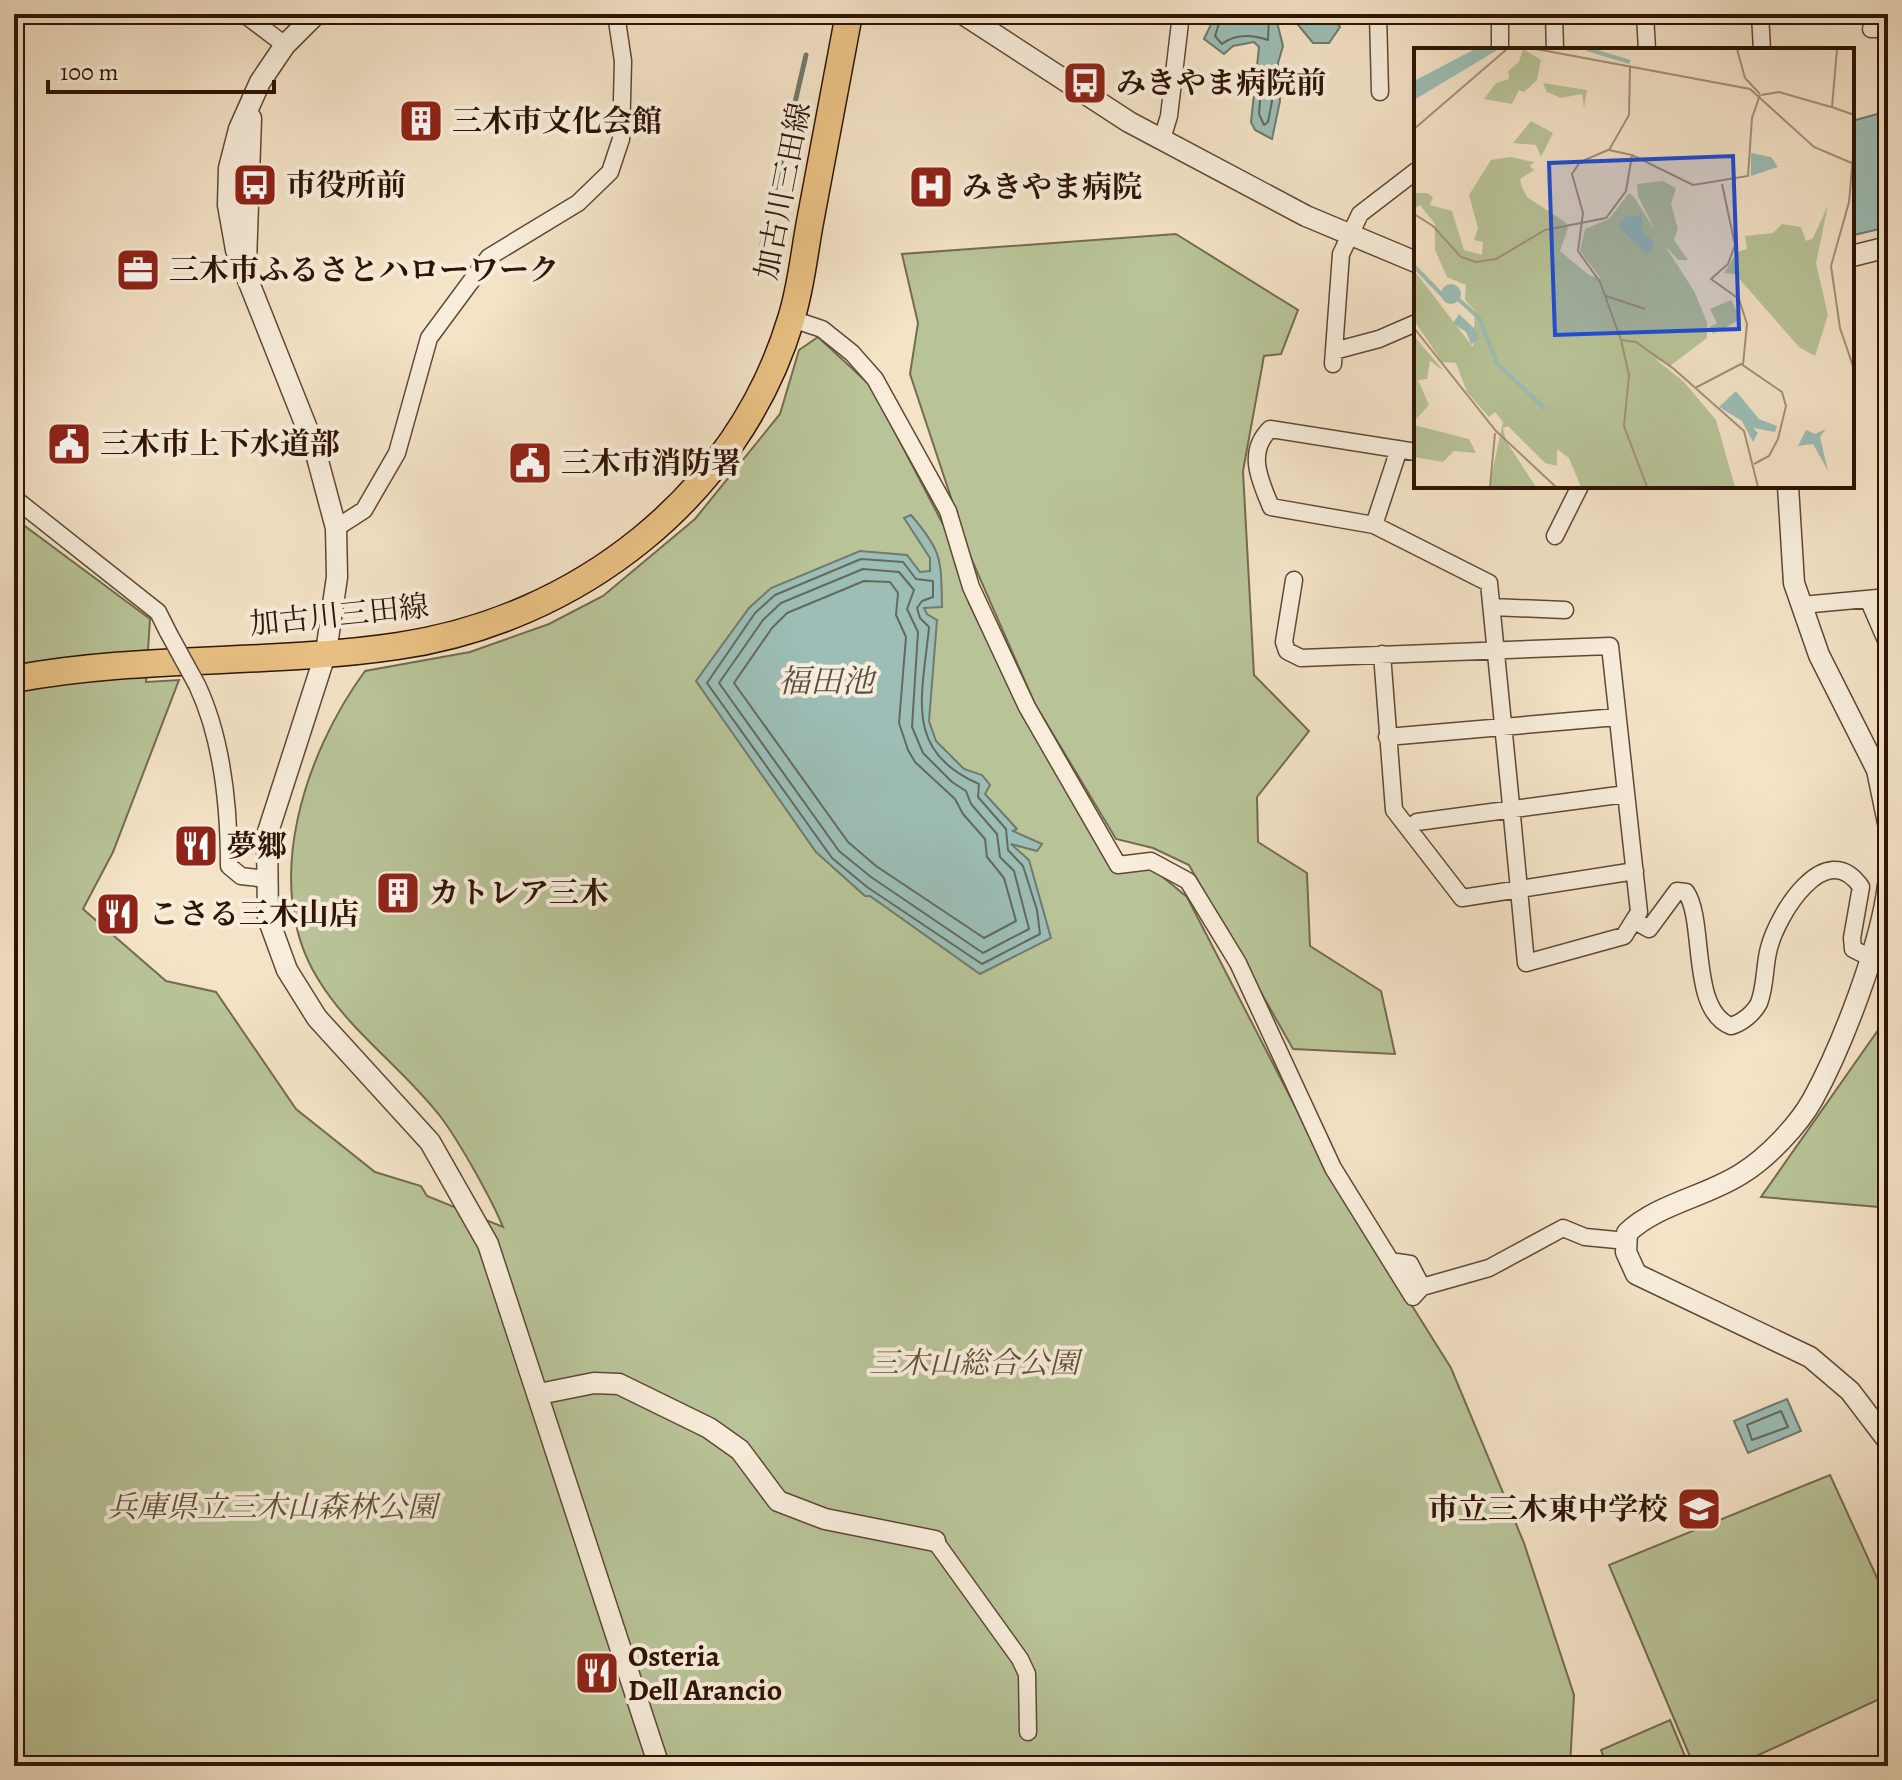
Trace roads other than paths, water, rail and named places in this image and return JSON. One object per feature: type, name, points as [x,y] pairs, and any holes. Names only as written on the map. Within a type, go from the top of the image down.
[{"type":"main road","name":"加古川三田線","points":[[14,679],[69,669],[397,647],[499,622],[574,588],[640,542],[703,483],[758,400],[792,319],[849,14]]},
{"type":"street","points":[[244,14],[285,45]]},
{"type":"street","points":[[316,14],[285,45],[253,98],[239,129],[229,168],[228,205],[246,282],[314,446],[336,528],[337,577],[326,652],[267,835],[268,918],[295,982],[317,1018],[430,1142],[488,1244],[659,1766]]},
{"type":"street","points":[[336,528],[364,510],[397,453],[429,338],[489,257],[578,203],[610,172],[621,139],[623,61],[616,14]]},
{"type":"street","points":[[963,14],[1061,80],[1162,139],[1350,236],[1414,261]]},
{"type":"street","points":[[1162,139],[1169,116],[1181,14]]},
{"type":"street","points":[[1378,14],[1380,92]]},
{"type":"street","points":[[1500,14],[1500,48]]},
{"type":"street","points":[[1554,14],[1555,48]]},
{"type":"street","points":[[1645,14],[1647,48]]},
{"type":"street","points":[[1760,14],[1762,48]]},
{"type":"street","points":[[1414,173],[1360,214],[1341,254],[1333,357],[1414,324]]},
{"type":"street","points":[[1854,256],[1888,247]]},
{"type":"street","points":[[792,319],[822,329],[852,353],[875,379],[948,511],[971,587],[1027,707],[1118,865],[1151,861],[1188,881],[1238,963],[1333,1168],[1413,1297],[1422,1287],[1489,1268],[1563,1228],[1585,1237],[1627,1241]]},
{"type":"street","points":[[1294,580],[1284,642],[1287,651],[1301,658],[1382,654],[1496,650],[1610,646],[1639,912],[1624,936],[1526,963],[1503,728],[1496,650],[1492,607],[1489,583],[1374,525],[1271,507],[1256,462],[1258,441],[1270,429],[1407,450],[1374,525]]},
{"type":"street","points":[[1555,536],[1579,488]]},
{"type":"street","points":[[1788,488],[1794,583],[1819,655],[1877,770],[1888,823]]},
{"type":"street","points":[[14,498],[158,612],[210,711],[229,817],[229,866],[241,876],[266,879]]},
{"type":"street","points":[[1802,605],[1888,597]]},
{"type":"street","points":[[1868,599],[1888,645]]},
{"type":"street","points":[[1492,607],[1565,610]]},
{"type":"street","points":[[1382,654],[1394,810],[1462,898],[1635,871]]},
{"type":"street","points":[[1387,737],[1617,717]]},
{"type":"street","points":[[1409,829],[1417,822],[1626,794]]},
{"type":"street","points":[[1635,921],[1649,929],[1677,891],[1686,892],[1692,901],[1698,962],[1707,989],[1716,1015],[1731,1026],[1757,1006],[1774,933],[1805,885],[1818,872],[1836,868],[1853,875],[1861,887],[1853,949],[1869,957]]},
{"type":"street","points":[[1888,885],[1885,909],[1846,1027],[1812,1102],[1778,1143],[1744,1173],[1707,1194],[1641,1220],[1627,1233],[1626,1252],[1636,1274],[1810,1357],[1850,1391],[1888,1441]]},
{"type":"street","points":[[539,1394],[594,1383],[628,1388],[709,1428],[740,1450],[778,1501],[825,1519],[935,1541],[1020,1659],[1027,1674],[1028,1732]]},
{"type":"water","points":[[1216,14],[1280,14],[1276,18],[1283,46],[1278,63],[1280,101],[1272,139],[1255,130],[1251,122],[1259,47],[1254,42],[1233,46],[1224,54],[1204,39]]},
{"type":"water","points":[[1289,14],[1325,15],[1340,27],[1329,43],[1313,43]]},
{"type":"water","points":[[1888,111],[1888,227],[1854,235],[1854,120]]},
{"type":"water","name":"福田池","points":[[911,515],[935,548],[940,567],[942,607],[924,608],[937,620],[929,721],[936,741],[964,769],[982,775],[990,785],[985,794],[1017,829],[1013,831],[1042,844],[1037,851],[1011,844],[1029,860],[1051,938],[980,974],[870,896],[865,896],[816,852],[696,681],[749,608],[771,588],[860,551],[907,555],[920,572],[930,571],[930,558],[904,518]]},
{"type":"water","points":[[1787,1399],[1801,1431],[1748,1453],[1734,1421]]},
{"type":"waterway","points":[[767,262],[762,245],[806,55]]},
{"type":"place","name":"みきやま病院前","points":[[1085,83]]},
{"type":"place","name":"三木市文化会館","points":[[421,121]]},
{"type":"place","name":"市役所前","points":[[255,185]]},
{"type":"place","name":"みきやま病院","points":[[931,187]]},
{"type":"place","name":"三木市ふるさとハローワーク","points":[[138,270]]},
{"type":"place","name":"三木市上下水道部","points":[[69,444]]},
{"type":"place","name":"三木市消防署","points":[[530,463]]},
{"type":"place","name":"夢郷","points":[[196,846]]},
{"type":"place","name":"カトレア三木","points":[[398,893]]},
{"type":"place","name":"こさる三木山店","points":[[118,914]]},
{"type":"place","name":"市立三木東中学校","points":[[1699,1509]]},
{"type":"place","name":"Osteria Dell Arancio","points":[[597,1673]]},
{"type":"park label","name":"三木山総合公園","points":[[974,1363]]},
{"type":"park label","name":"兵庫県立三木山森林公園","points":[[272,1507]]}]
